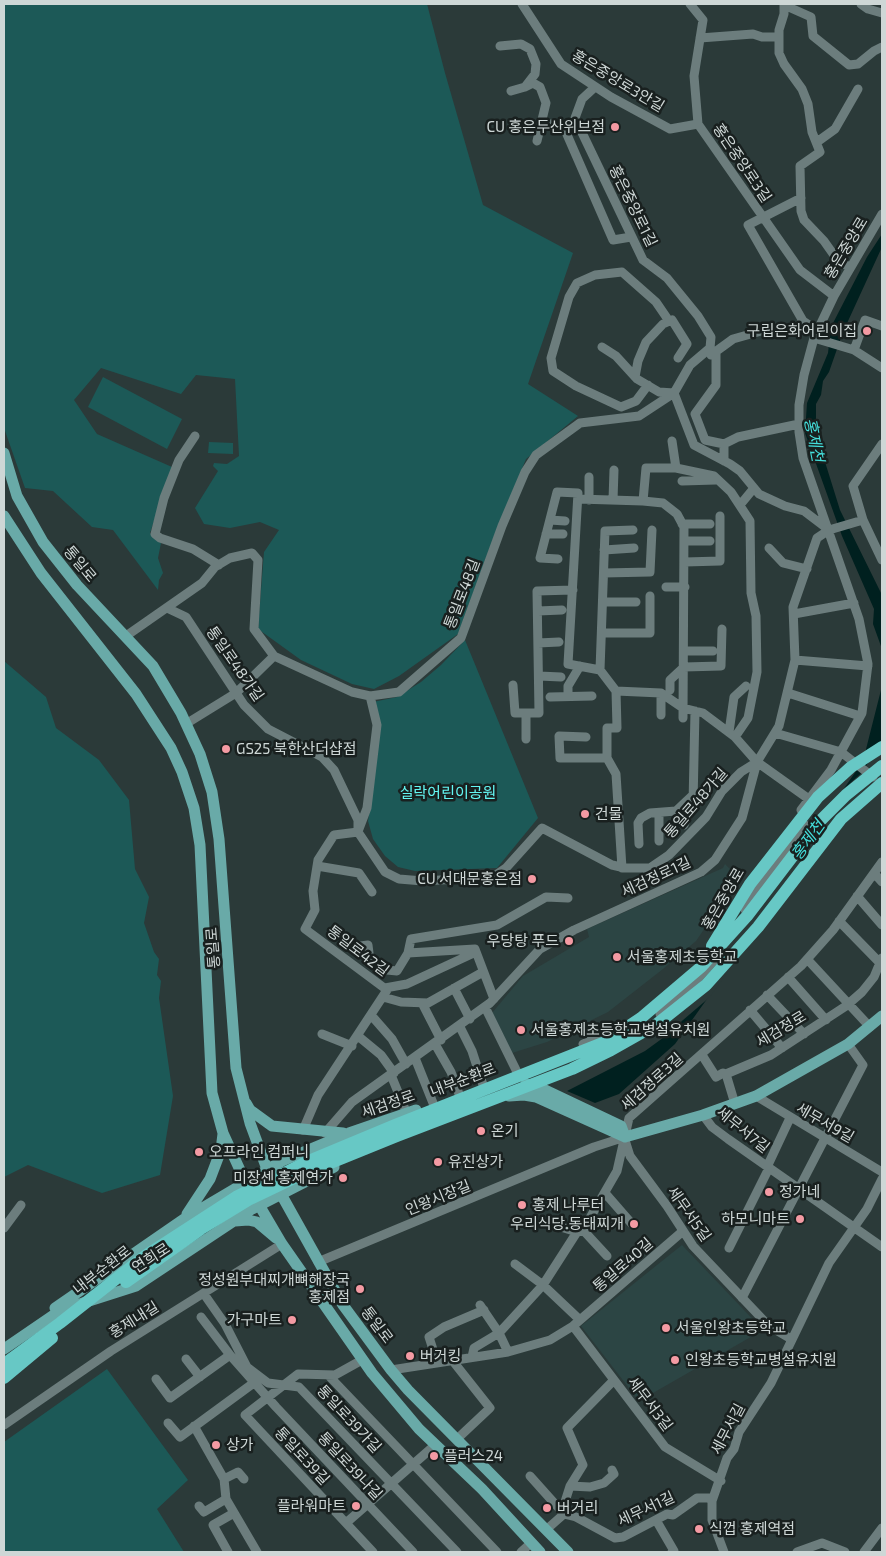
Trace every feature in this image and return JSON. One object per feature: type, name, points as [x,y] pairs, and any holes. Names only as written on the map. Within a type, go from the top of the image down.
[{"type":"highway","points":[[711,949],[750,884],[794,826],[834,781],[882,747]]},
{"type":"highway","name":"내부순환로","points":[[4,1364],[60,1323],[145,1256],[236,1197],[328,1152],[604,1042],[641,1018],[701,967],[748,916],[818,822],[882,766]]},
{"type":"highway","name":"내부순환로","points":[[4,1378],[69,1325],[151,1263],[250,1199],[296,1177],[396,1136],[572,1069],[657,1024],[706,985],[758,927],[841,819],[881,782]]},
{"type":"main road","name":"통일로","points":[[4,453],[17,496],[43,542],[77,585],[152,666],[181,713],[200,754],[212,792],[219,838],[236,1068],[243,1099],[267,1169],[343,1305],[391,1370],[568,1552]]},
{"type":"main road","name":"통일로","points":[[4,516],[41,573],[136,694],[171,748],[185,781],[194,808],[200,845],[212,1093],[223,1133],[245,1181],[282,1244],[362,1360],[434,1446],[482,1489],[540,1552]]},
{"type":"main road","points":[[624,1137],[703,1115],[756,1096],[848,1044],[882,1016]]},
{"type":"main road","name":"세검정로","points":[[267,1169],[349,1133],[407,1114],[495,1081],[528,1084],[540,1093],[607,1124],[621,1126],[624,1137]]},
{"type":"main road","name":"세검정로","points":[[281,1193],[370,1149],[509,1096],[540,1093]]},
{"type":"main road","points":[[243,1099],[250,1110],[272,1126],[325,1133],[349,1133]]},
{"type":"main road","points":[[184,1219],[210,1179],[221,1150],[223,1133]]},
{"type":"main road","name":"연희로","points":[[4,1341],[75,1295],[184,1219],[267,1169]]},
{"type":"main road","name":"연희로","points":[[4,1349],[61,1310],[136,1286],[232,1222],[281,1193]]},
{"type":"main road","points":[[232,1222],[243,1219],[257,1222],[282,1244]]},
{"type":"street","name":"홍은중앙로3안길","points":[[522,4],[561,64],[595,87],[670,129],[698,124]]},
{"type":"street","name":"홍은중앙로3길","points":[[690,4],[703,20],[694,76],[698,124],[763,218],[748,225],[803,321],[816,336],[853,350],[882,368]]},
{"type":"street","points":[[850,268],[836,258],[824,241],[804,220],[800,166],[820,152],[812,132],[808,104],[802,89],[784,64],[779,52],[779,36],[784,4],[811,17],[813,36],[850,65],[858,64],[882,47]]},
{"type":"street","points":[[861,4],[868,9],[882,13]]},
{"type":"street","points":[[700,38],[753,34],[762,37],[779,36]]},
{"type":"street","points":[[500,46],[520,44],[530,49],[536,64],[535,74],[525,87]]},
{"type":"street","points":[[511,91],[533,83],[540,87],[546,103],[537,141]]},
{"type":"street","name":"홍은중앙로1길","points":[[595,87],[579,104],[574,118],[574,127],[643,260],[667,278],[698,316],[711,338],[710,348],[690,365],[674,393]]},
{"type":"street","points":[[817,142],[835,129],[858,88]]},
{"type":"street","points":[[541,124],[553,124],[565,130],[613,240],[631,237]]},
{"type":"street","points":[[763,218],[801,198]]},
{"type":"street","name":"홍은중앙로","points":[[495,1081],[603,1036],[632,1020],[680,982],[711,949],[744,886],[841,752],[860,716],[868,666],[865,642],[854,603],[803,458],[799,424],[804,375],[816,336],[834,296],[882,214]]},
{"type":"street","name":"홍은중앙로","points":[[763,218],[800,270],[834,296]]},
{"type":"street","points":[[648,385],[636,401],[621,407],[576,386],[553,371],[551,358],[569,297],[577,284],[595,276],[622,272],[656,302],[669,321],[672,320],[687,344],[678,358]]},
{"type":"street","points":[[853,350],[865,320],[882,326]]},
{"type":"street","points":[[635,377],[638,361],[646,342],[663,324],[669,321]]},
{"type":"street","points":[[690,365],[716,353],[733,339],[772,328],[796,328],[803,321]]},
{"type":"street","points":[[602,347],[616,356],[635,377],[659,392],[674,393],[694,445],[740,471],[759,494],[804,511],[829,530],[863,520]]},
{"type":"street","points":[[716,353],[716,385],[695,414],[705,440],[724,444],[738,437],[799,424]]},
{"type":"street","name":"통일로48길","points":[[126,636],[202,583],[219,565],[230,558],[252,553],[258,560],[254,629],[274,656],[352,692],[370,696],[399,692],[461,638],[506,517],[525,472],[536,455],[580,423],[639,416],[674,393]]},
{"type":"street","points":[[195,436],[179,460],[164,498],[155,534],[160,538],[193,548],[219,565]]},
{"type":"street","points":[[672,441],[676,468]]},
{"type":"street","points":[[724,444],[724,461]]},
{"type":"street","points":[[882,444],[853,486],[863,520],[882,560]]},
{"type":"street","points":[[643,501],[646,468],[676,468],[714,476],[731,492],[750,521],[751,593],[756,616],[757,672],[748,718],[732,735]]},
{"type":"street","points":[[613,500],[614,470]]},
{"type":"street","points":[[589,477],[589,500]]},
{"type":"street","points":[[682,482],[718,480]]},
{"type":"street","points":[[740,505],[754,488]]},
{"type":"street","points":[[558,559],[540,558],[557,492],[578,493],[568,664],[600,670]]},
{"type":"street","points":[[578,500],[663,503],[677,514],[682,524],[685,562],[683,713]]},
{"type":"street","points":[[685,562],[720,561],[720,516]]},
{"type":"street","points":[[550,520],[566,521]]},
{"type":"street","points":[[682,524],[710,524]]},
{"type":"street","points":[[622,868],[616,774],[608,758],[607,728],[617,728],[616,691],[600,670],[605,531],[633,530]]},
{"type":"street","points":[[604,573],[650,572],[652,530]]},
{"type":"street","name":"세검정로1길","points":[[325,1133],[352,1102],[460,1027],[485,1007],[540,949],[574,930],[701,872],[715,860],[742,818],[757,762],[779,726],[795,660],[793,607],[817,538],[829,530]]},
{"type":"street","points":[[546,534],[563,534]]},
{"type":"street","points":[[684,541],[710,541]]},
{"type":"street","points":[[604,550],[634,548]]},
{"type":"street","points":[[770,548],[783,563],[807,569]]},
{"type":"street","points":[[666,587],[685,587]]},
{"type":"street","points":[[513,685],[515,713],[539,713],[538,591],[573,590]]},
{"type":"street","points":[[602,633],[650,633],[650,596]]},
{"type":"street","points":[[603,602],[636,602]]},
{"type":"street","points":[[794,614],[854,603]]},
{"type":"street","name":"통일로48가길","points":[[167,608],[186,617],[244,705],[268,729],[322,757],[334,770],[358,820],[358,832],[385,872],[398,879],[423,882],[493,877],[506,868],[542,828],[612,866],[650,868],[669,855],[706,817],[722,791],[741,772],[757,762]]},
{"type":"street","points":[[538,610],[562,610]]},
{"type":"street","points":[[661,715],[665,691],[675,673],[684,667],[722,666],[722,629]]},
{"type":"street","points":[[538,643],[559,642]]},
{"type":"street","points":[[684,651],[713,651]]},
{"type":"street","points":[[189,722],[236,693],[274,656]]},
{"type":"street","points":[[795,660],[868,666]]},
{"type":"street","points":[[568,696],[568,686],[580,666]]},
{"type":"street","points":[[539,676],[561,676]]},
{"type":"street","points":[[732,735],[734,697],[746,686]]},
{"type":"street","points":[[616,691],[665,691]]},
{"type":"street","points":[[665,691],[683,713]]},
{"type":"street","points":[[788,693],[860,716]]},
{"type":"street","points":[[358,832],[367,808],[378,724],[370,696]]},
{"type":"street","points":[[550,697],[592,696]]},
{"type":"street","points":[[684,824],[694,804],[696,711]]},
{"type":"street","points":[[683,713],[696,711],[703,713],[732,735],[757,762],[819,806]]},
{"type":"street","points":[[526,713],[526,739]]},
{"type":"street","points":[[775,733],[841,752],[881,782]]},
{"type":"street","points":[[586,737],[559,736],[560,758],[608,758]]},
{"type":"street","name":"홍은중앙로","points":[[528,1084],[623,1040],[648,1024],[684,994],[712,965],[758,888],[819,806],[840,769],[841,752]]},
{"type":"street","points":[[639,844],[638,823],[641,818],[650,813],[676,811],[694,793]]},
{"type":"street","points":[[658,813],[660,841]]},
{"type":"street","name":"통일로42길","points":[[303,1130],[318,1095],[352,1046],[384,993],[305,929],[315,910],[313,891],[318,860],[334,835],[358,832]]},
{"type":"street","name":"세검정로3길","points":[[499,1333],[543,1286],[605,1193],[617,1171],[629,1118],[702,1055],[807,959],[839,921],[882,862]]},
{"type":"street","points":[[317,866],[359,873],[372,892]]},
{"type":"street","points":[[874,873],[882,882]]},
{"type":"street","points":[[857,896],[882,925]]},
{"type":"street","points":[[353,946],[368,945],[370,961],[377,969],[397,971],[408,953],[411,939],[497,925],[546,897],[568,898]]},
{"type":"street","points":[[839,921],[881,961]]},
{"type":"street","points":[[475,951],[494,999]]},
{"type":"street","points":[[384,993],[408,984],[475,951]]},
{"type":"street","points":[[408,953],[475,951]]},
{"type":"street","points":[[807,959],[870,1027]]},
{"type":"street","name":"세검정로","points":[[726,1074],[782,1048],[848,1004],[862,992],[874,976],[881,961]]},
{"type":"street","points":[[384,993],[401,1002],[428,1003],[483,972]]},
{"type":"street","points":[[788,977],[826,1020]]},
{"type":"street","points":[[454,988],[470,1019]]},
{"type":"street","points":[[767,995],[804,1034]]},
{"type":"street","points":[[422,1003],[459,1094]]},
{"type":"street","points":[[485,1007],[517,1072]]},
{"type":"street","points":[[750,1010],[782,1048]]},
{"type":"street","points":[[371,1015],[392,1039],[406,1064]]},
{"type":"street","points":[[460,1027],[472,1051],[483,1084]]},
{"type":"street","points":[[322,1034],[352,1046]]},
{"type":"street","points":[[358,1036],[381,1055],[392,1074],[407,1114]]},
{"type":"street","points":[[742,1298],[862,1065],[848,1044]]},
{"type":"street","points":[[702,1055],[716,1077],[723,1073],[726,1074],[735,1104]]},
{"type":"street","points":[[414,1058],[433,1103]]},
{"type":"street","name":"세무서9길","points":[[756,1096],[882,1172]]},
{"type":"street","name":"세무서7길","points":[[703,1115],[712,1127],[882,1247]]},
{"type":"street","name":"세무서7길","points":[[729,1248],[790,1118]]},
{"type":"street","name":"세무서5길","points":[[624,1137],[630,1156],[693,1246],[769,1326],[791,1339]]},
{"type":"street","name":"인왕시장길","points":[[318,1262],[594,1147],[624,1137]]},
{"type":"street","name":"세무서길","points":[[724,1552],[712,1520],[712,1501],[721,1481],[725,1465],[734,1449],[739,1432],[771,1382],[829,1263],[854,1229],[882,1179]]},
{"type":"street","points":[[605,1193],[632,1224]]},
{"type":"street","points":[[874,1194],[882,1200]]},
{"type":"street","points":[[4,1228],[21,1205]]},
{"type":"street","points":[[551,1224],[580,1231],[608,1256]]},
{"type":"street","name":"통일로40길","points":[[391,1370],[508,1352],[550,1340],[576,1323],[683,1231]]},
{"type":"street","name":"홍제내길","points":[[4,1425],[111,1351],[282,1244]]},
{"type":"street","points":[[515,1264],[543,1286],[576,1323]]},
{"type":"street","name":"통일로39가길","points":[[204,1294],[225,1324],[247,1368],[261,1384],[300,1387],[456,1552]]},
{"type":"street","points":[[437,1362],[429,1336],[482,1308],[499,1333],[508,1352]]},
{"type":"street","points":[[168,1423],[180,1437],[194,1426],[261,1384],[230,1355],[201,1317]]},
{"type":"street","name":"세무서3길","points":[[576,1323],[614,1380],[666,1447],[721,1481]]},
{"type":"street","points":[[472,1357],[474,1348],[499,1333]]},
{"type":"street","points":[[156,1379],[170,1398],[230,1355]]},
{"type":"street","points":[[186,1359],[200,1378]]},
{"type":"street","points":[[285,1385],[298,1374],[318,1373],[329,1376],[335,1375],[362,1360]]},
{"type":"street","points":[[452,1360],[490,1408],[457,1439]]},
{"type":"street","points":[[329,1376],[497,1552]]},
{"type":"street","points":[[547,1530],[564,1514],[563,1508],[570,1486],[583,1465],[567,1428],[614,1380]]},
{"type":"street","name":"통일로39나길","points":[[261,1384],[268,1397],[413,1552]]},
{"type":"street","name":"통일로39길","points":[[285,1385],[245,1415],[372,1552]]},
{"type":"street","points":[[194,1426],[224,1479],[226,1499],[258,1552]]},
{"type":"street","points":[[346,1524],[434,1446]]},
{"type":"street","points":[[570,1486],[590,1487],[604,1483],[614,1474],[612,1470]]},
{"type":"street","points":[[224,1479],[238,1472],[244,1479]]},
{"type":"street","name":"세무서1길","points":[[530,1476],[564,1514],[576,1517],[615,1538],[623,1537],[667,1514],[672,1515],[697,1498],[708,1498],[712,1501]]},
{"type":"street","points":[[199,1506],[204,1512],[226,1499]]},
{"type":"street","points":[[228,1552],[213,1525],[234,1513]]},
{"type":"street","points":[[656,1520],[674,1551],[672,1552]]},
{"type":"street","points":[[864,1552],[882,1528]]},
{"type":"street","points":[[521,1552],[531,1543]]},
{"type":"street","points":[[798,1552],[809,1550],[822,1543],[842,1552]]},
{"type":"shaded area","name":"서울홍제초등학교","points":[[725,864],[739,878],[696,941],[608,1012],[547,1042],[512,1053],[492,1013],[523,976],[589,937],[587,929],[723,868]]},
{"type":"shaded area","points":[[682,1245],[763,1330],[639,1401],[581,1326]]},
{"type":"green space","points":[[4,4],[427,4],[483,205],[573,253],[528,384],[578,416],[526,459],[493,539],[458,634],[399,676],[374,689],[352,684],[301,660],[258,629],[264,552],[279,530],[260,522],[230,528],[204,524],[195,508],[218,471],[213,466],[214,463],[227,464],[239,456],[235,379],[196,375],[181,394],[101,368],[74,400],[97,434],[172,467],[150,533],[161,543],[158,558],[163,573],[159,580],[158,590],[113,530],[92,527],[53,491],[25,488],[4,428]]},
{"type":"green space","points":[[103,377],[182,419],[167,449],[88,407]]},
{"type":"green space","points":[[209,442],[233,443],[233,454],[208,453]]},
{"type":"green space","name":"실락어린이공원","points":[[465,640],[538,818],[497,868],[415,871],[398,867],[385,856],[373,839],[368,821],[375,775],[373,702],[397,697],[421,682],[441,665]]},
{"type":"green space","points":[[4,661],[46,697],[56,728],[99,760],[129,800],[135,869],[149,897],[144,923],[154,952],[159,959],[157,975],[161,981],[159,998],[173,1096],[160,1175],[102,1193],[28,1165],[4,1177]]},
{"type":"green space","points":[[107,1369],[188,1480],[157,1509],[184,1552],[4,1552],[4,1442]]},
{"type":"water","points":[[882,234],[882,247],[843,332],[829,372],[823,381],[821,395],[816,404],[816,433],[840,510],[882,595],[882,649],[873,624],[874,609],[842,536],[805,433],[807,403],[828,353],[831,327],[867,257]]},
{"type":"water","name":"홍제천","points":[[882,686],[882,742],[866,766],[849,799],[675,1044],[619,1094],[595,1103],[567,1091],[645,1051],[678,1027],[705,981],[814,832],[863,761]]},
{"type":"pier","points":[[867,768],[851,800],[830,826],[710,997],[676,1026],[722,946],[837,795]]},
{"type":"place","name":"CU 홍은두산위브점","points":[[615,127]]},
{"type":"place","name":"구립은화어린이집","points":[[867,331]]},
{"type":"place","name":"GS25 북한산더샵점","points":[[226,749]]},
{"type":"place","name":"건물","points":[[585,814]]},
{"type":"place","name":"CU 서대문홍은점","points":[[532,879]]},
{"type":"place","name":"우당탕 푸드","points":[[569,941]]},
{"type":"place","name":"서울홍제초등학교","points":[[617,957]]},
{"type":"place","name":"서울홍제초등학교병설유치원","points":[[521,1030]]},
{"type":"place","name":"온기","points":[[481,1131]]},
{"type":"place","name":"오프라인 컴퍼니","points":[[199,1152]]},
{"type":"place","name":"유진상가","points":[[438,1162]]},
{"type":"place","name":"미장센 홍제연가","points":[[343,1178]]},
{"type":"place","name":"정가네","points":[[769,1192]]},
{"type":"place","name":"홍제 나루터","points":[[522,1205]]},
{"type":"place","name":"하모니마트","points":[[800,1219]]},
{"type":"place","name":"우리식당.동태찌개","points":[[634,1224]]},
{"type":"place","name":"정성원부대찌개뼈해장국 홍제점","points":[[360,1289]]},
{"type":"place","name":"가구마트","points":[[292,1320]]},
{"type":"place","name":"서울인왕초등학교","points":[[666,1328]]},
{"type":"place","name":"버거킹","points":[[410,1356]]},
{"type":"place","name":"인왕초등학교병설유치원","points":[[675,1360]]},
{"type":"place","name":"상가","points":[[216,1445]]},
{"type":"place","name":"플러스24","points":[[434,1456]]},
{"type":"place","name":"플라워마트","points":[[356,1506]]},
{"type":"place","name":"버거리","points":[[547,1508]]},
{"type":"place","name":"식껍 홍제역점","points":[[699,1529]]}]
